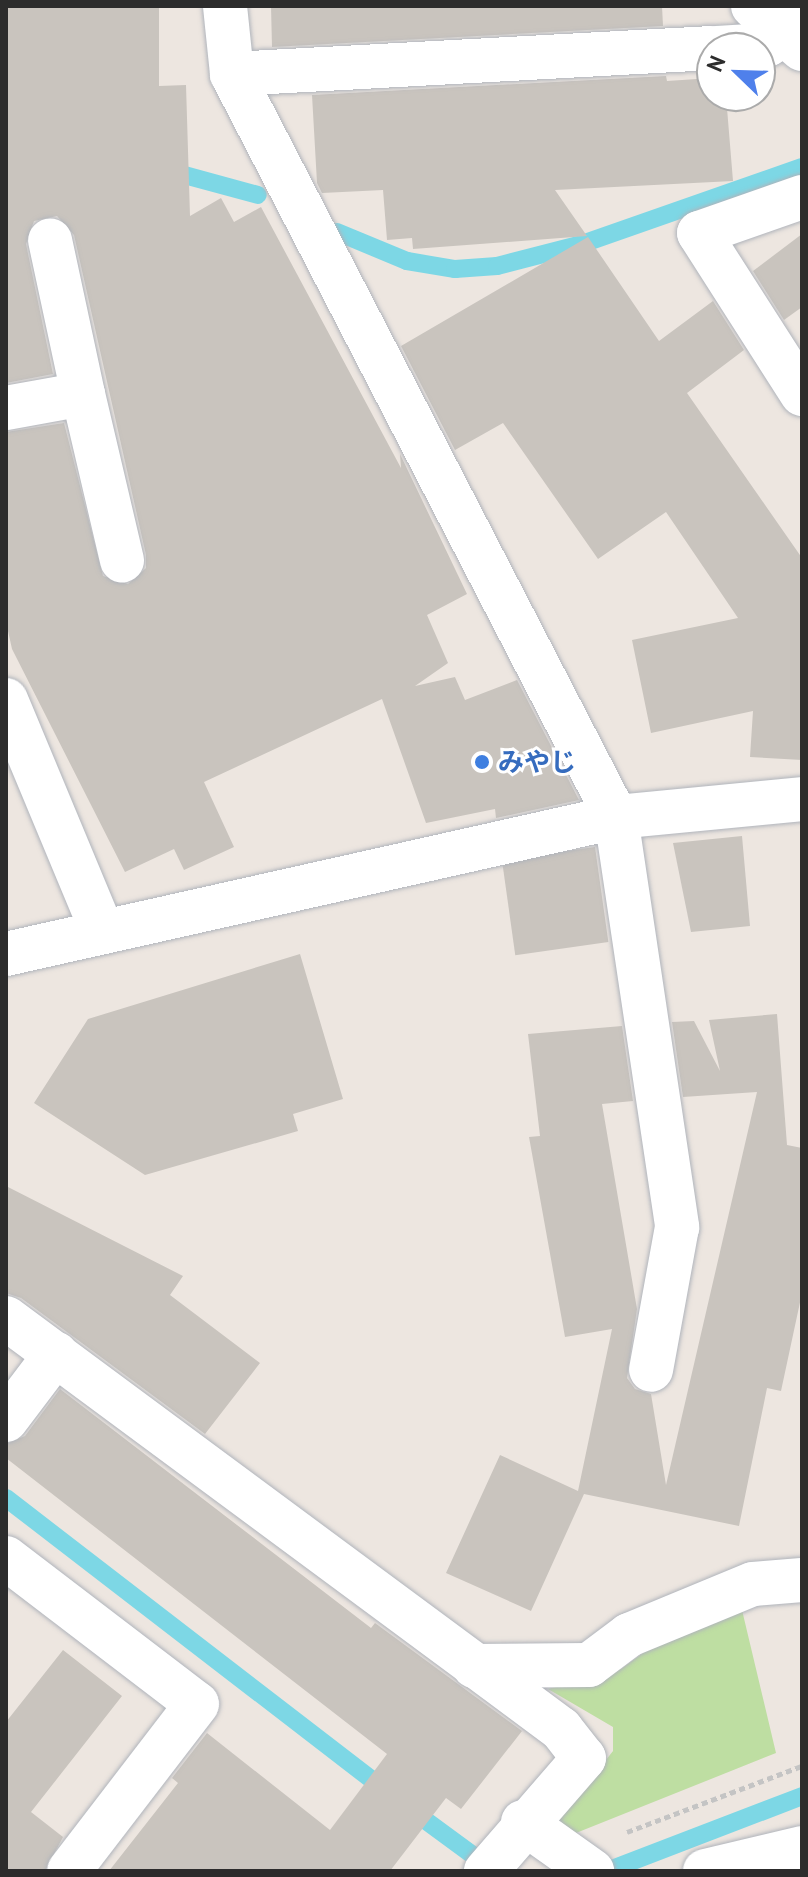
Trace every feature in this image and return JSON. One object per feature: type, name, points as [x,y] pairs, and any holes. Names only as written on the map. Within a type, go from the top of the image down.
[{"type":"street","points":[[225,6],[232,74],[616,817],[677,1227],[651,1370]]},
{"type":"street","points":[[753,6],[795,30]]},
{"type":"street","points":[[776,40],[795,30]]},
{"type":"street","points":[[232,74],[696,49]]},
{"type":"street","points":[[802,197],[699,233],[802,394]]},
{"type":"street","points":[[50,240],[122,560]]},
{"type":"street","points":[[6,408],[83,394]]},
{"type":"street","points":[[6,700],[101,928]]},
{"type":"street","points":[[6,954],[101,928],[616,817],[802,799]]},
{"type":"street","points":[[6,1318],[561,1729],[584,1758],[518,1829],[486,1871]]},
{"type":"street","points":[[6,1420],[56,1354]]},
{"type":"street","points":[[6,1558],[197,1704],[69,1871]]},
{"type":"street","points":[[474,1666],[589,1665],[629,1635],[753,1584],[802,1580]]},
{"type":"street","points":[[518,1829],[580,1863]]},
{"type":"street","points":[[705,1871],[802,1848]]},
{"type":"path","points":[[580,1863],[802,1766]]},
{"type":"green space","points":[[742,1610],[776,1753],[571,1835],[558,1821],[613,1751],[613,1727],[548,1689],[621,1669],[668,1635]]},
{"type":"building","points":[[6,6],[159,6],[159,86],[186,85],[190,216],[221,198],[234,222],[261,207],[401,468],[400,454],[467,594],[427,615],[448,663],[415,686],[455,677],[465,700],[517,680],[579,800],[496,818],[495,809],[426,823],[382,699],[204,782],[234,847],[184,870],[174,849],[125,872],[12,649],[6,622],[6,432],[64,423],[103,576],[128,584],[146,568],[146,555],[74,235],[57,216],[34,221],[26,244],[53,374],[6,383]]},
{"type":"building","points":[[271,6],[662,6],[663,26],[272,47]]},
{"type":"building","points":[[666,76],[667,81],[696,79],[696,112],[727,112],[733,181],[555,190],[587,236],[413,249],[412,238],[387,240],[383,190],[322,193],[317,183],[312,95]]},
{"type":"building","points":[[802,234],[802,307],[784,320],[753,271]]},
{"type":"building","points":[[588,237],[659,341],[713,301],[744,350],[687,393],[802,558],[802,760],[750,757],[753,711],[651,733],[632,640],[738,618],[666,512],[598,559],[503,423],[455,450],[401,346]]},
{"type":"building","points":[[742,836],[750,926],[691,932],[673,843]]},
{"type":"building","points":[[595,847],[608,942],[515,955],[502,860]]},
{"type":"building","points":[[300,954],[343,1099],[293,1114],[298,1131],[145,1175],[34,1103],[88,1019]]},
{"type":"building","points":[[777,1014],[787,1145],[802,1148],[802,1293],[781,1391],[767,1388],[739,1526],[584,1494],[531,1611],[446,1573],[500,1455],[578,1491],[612,1329],[565,1337],[529,1137],[540,1136],[528,1034],[622,1026],[633,1101],[602,1104],[637,1309],[627,1378],[635,1389],[651,1394],[666,1485],[757,1092],[683,1097],[672,1022],[694,1021],[720,1071],[709,1020]]},
{"type":"building","points":[[6,1186],[183,1276],[170,1295],[260,1363],[205,1434],[21,1298],[6,1293]]},
{"type":"building","points":[[60,1389],[371,1628],[375,1623],[522,1731],[461,1809],[446,1798],[390,1871],[109,1871],[178,1783],[172,1778],[207,1733],[330,1830],[387,1754],[6,1458],[6,1444],[25,1436]]},
{"type":"building","points":[[63,1650],[122,1696],[31,1812],[63,1837],[45,1871],[6,1871],[6,1722]]},
{"type":"waterway","points":[[337,232],[407,261],[455,269],[497,266],[582,244],[802,167]]},
{"type":"waterway","points":[[166,170],[258,195]]},
{"type":"waterway","points":[[6,1498],[387,1791]]},
{"type":"waterway","points":[[607,1871],[802,1796]]},
{"type":"waterway","points":[[410,1809],[489,1867]]},
{"type":"place","name":"みやじ","points":[[482,762]]}]
